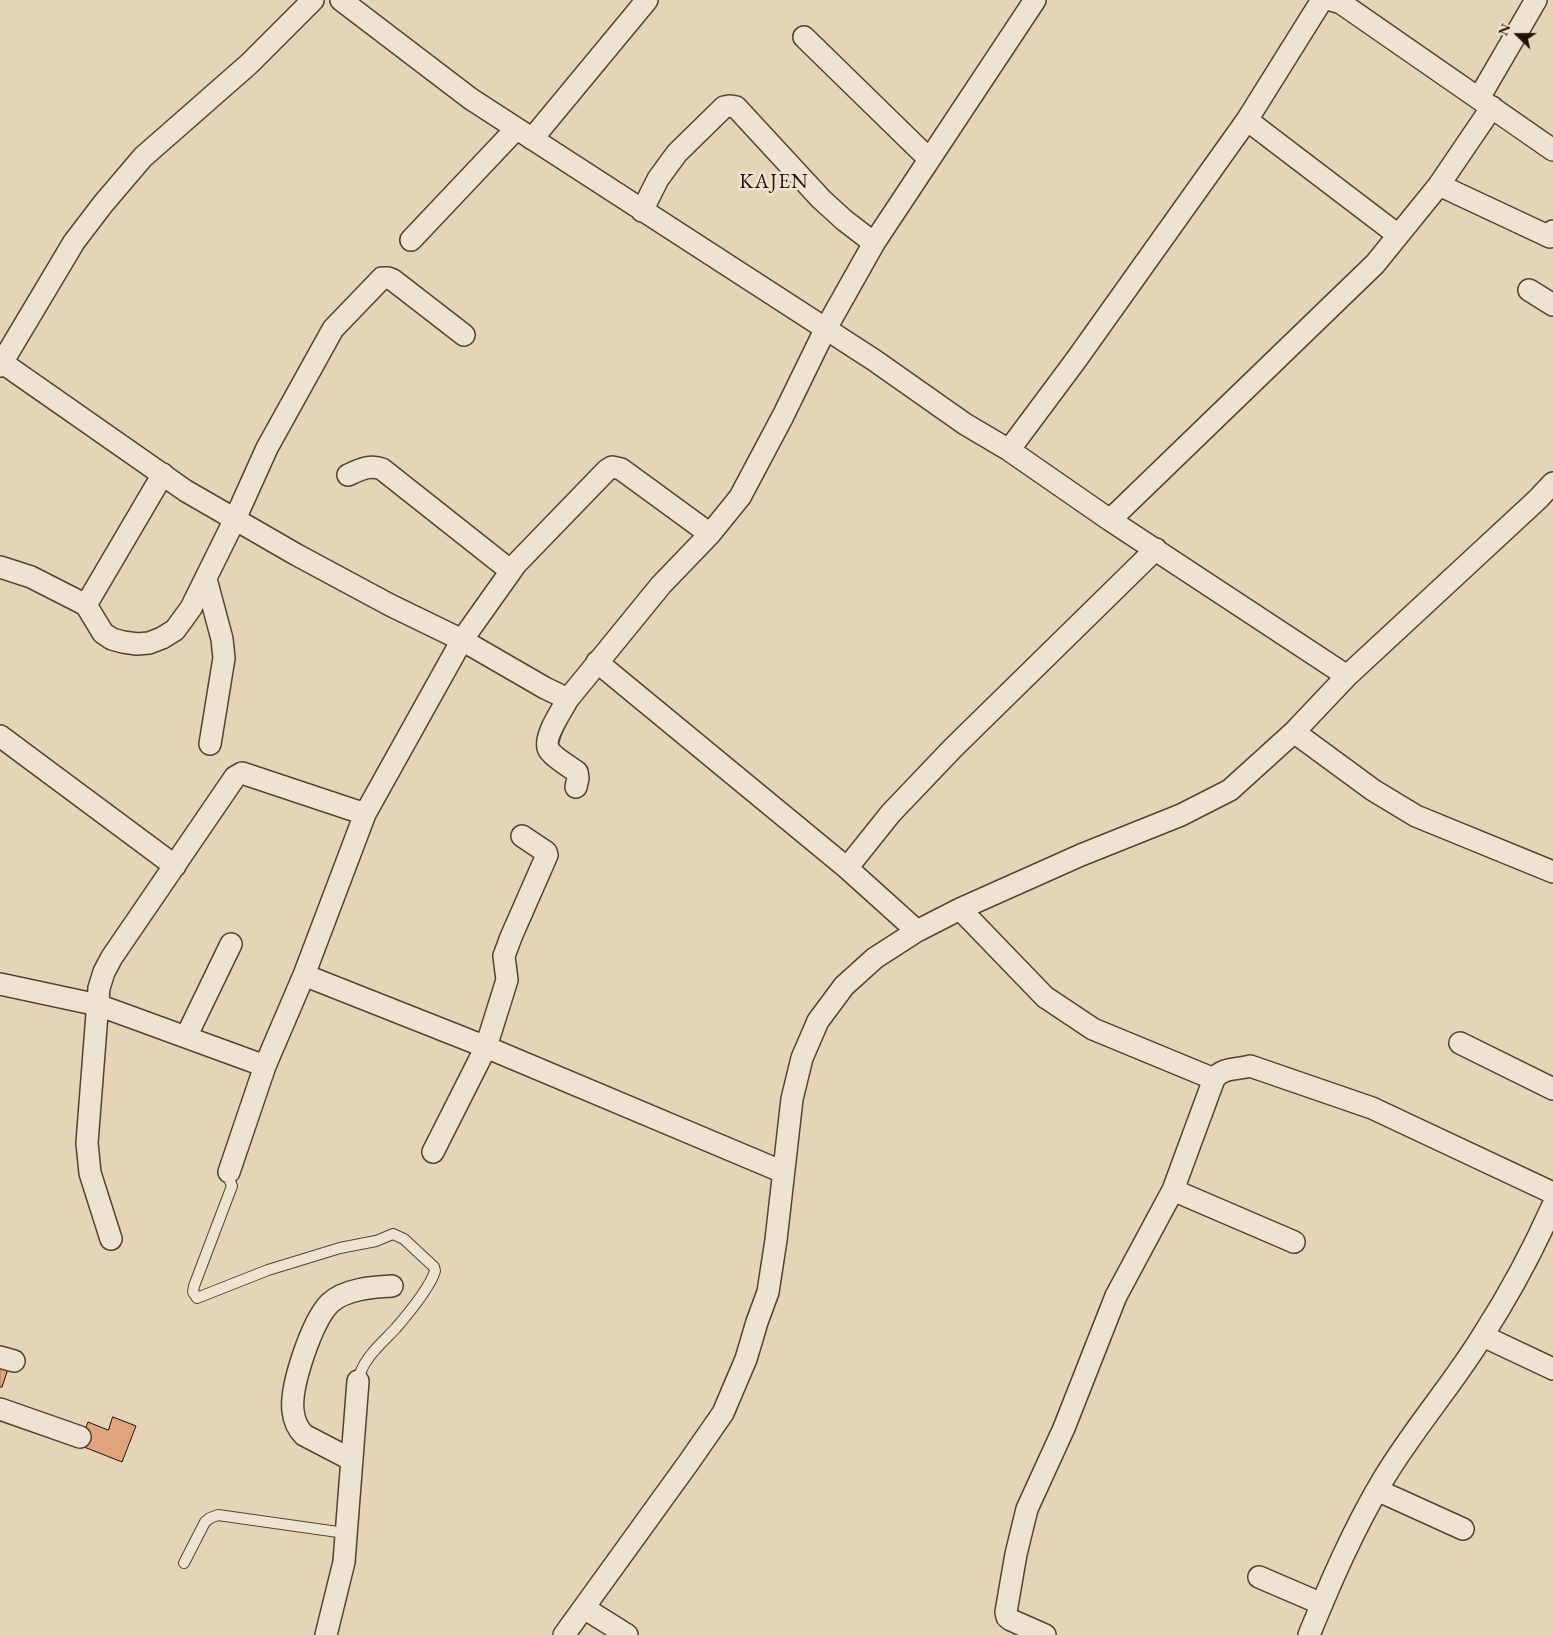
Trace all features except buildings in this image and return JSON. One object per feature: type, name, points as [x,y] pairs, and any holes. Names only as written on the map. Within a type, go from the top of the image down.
[{"type":"street","points":[[313,0],[249,64],[143,157],[108,197],[74,242],[1,363],[186,491],[297,555],[382,601],[462,640],[545,688],[568,699]]},
{"type":"street","points":[[341,0],[471,99],[874,360],[965,424],[1009,450],[1110,520],[1348,676]]},
{"type":"street","points":[[411,240],[524,134],[647,0]]},
{"type":"street","points":[[576,787],[577,772],[550,752],[547,744],[549,734],[568,699],[660,585],[710,534],[740,497],[783,416],[825,330],[874,243],[1035,0]]},
{"type":"street","points":[[1009,450],[1082,352],[1247,120],[1322,0]]},
{"type":"street","points":[[1331,0],[1341,3],[1553,150]]},
{"type":"street","points":[[1110,520],[1375,264],[1439,185],[1485,103],[1536,0]]},
{"type":"street","points":[[1540,0],[1553,6]]},
{"type":"street","points":[[804,37],[929,158]]},
{"type":"street","points":[[642,211],[658,179],[678,153],[724,107],[733,106],[821,199],[874,243]]},
{"type":"street","points":[[1247,120],[1398,235]]},
{"type":"street","points":[[1439,185],[1550,236],[1553,231]]},
{"type":"street","points":[[0,567],[31,578],[86,604],[104,633],[112,639],[137,644],[149,643],[162,638],[174,630],[191,608],[235,519],[267,448],[333,329],[382,278],[393,280],[464,335]]},
{"type":"street","points":[[1529,290],[1553,305]]},
{"type":"street","points":[[348,475],[368,467],[377,467],[511,571]]},
{"type":"street","points":[[229,1172],[265,1066],[304,975],[365,814],[462,640],[511,571],[594,483],[612,467],[622,469],[710,534]]},
{"type":"street","points":[[86,604],[163,474]]},
{"type":"street","points":[[564,1635],[690,1462],[723,1412],[746,1359],[768,1292],[776,1240],[792,1099],[802,1058],[818,1021],[844,986],[875,958],[917,931],[960,909],[1081,855],[1181,815],[1230,790],[1294,732],[1348,676],[1553,483]]},
{"type":"street","points":[[847,868],[891,813],[953,748],[1156,549]]},
{"type":"street","points":[[206,579],[222,639],[224,658],[210,744]]},
{"type":"street","points":[[597,662],[847,868],[917,931]]},
{"type":"street","points":[[1294,732],[1373,790],[1416,816],[1553,872]]},
{"type":"street","points":[[0,736],[175,866]]},
{"type":"street","points":[[111,1239],[90,1173],[87,1143],[100,988],[104,972],[112,957],[235,776],[242,773],[365,814]]},
{"type":"street","points":[[433,1152],[486,1047],[506,980],[504,956],[547,855],[546,852],[522,836]]},
{"type":"street","points":[[960,909],[1045,997],[1092,1029],[1214,1079]]},
{"type":"street","points":[[186,1037],[231,944]]},
{"type":"street","points":[[304,975],[486,1047],[783,1172]]},
{"type":"street","points":[[0,984],[98,1005],[265,1066]]},
{"type":"street","points":[[1460,1043],[1553,1089]]},
{"type":"street","points":[[1045,1635],[1011,1620],[1007,1617],[1006,1612],[1016,1554],[1027,1509],[1064,1428],[1116,1296],[1173,1190],[1214,1079],[1219,1073],[1224,1070],[1250,1066],[1372,1108],[1553,1193]]},
{"type":"street","points":[[1173,1190],[1294,1242]]},
{"type":"street","points":[[1309,1635],[1366,1508],[1405,1447],[1483,1336],[1534,1246],[1553,1205]]},
{"type":"street","points":[[352,1460],[304,1435],[299,1430],[292,1409],[297,1377],[313,1332],[330,1303],[352,1292],[392,1286]]},
{"type":"street","points":[[1483,1336],[1553,1369]]},
{"type":"street","points":[[326,1635],[344,1562],[358,1381]]},
{"type":"street","points":[[0,1409],[80,1437]]},
{"type":"street","points":[[1377,1490],[1463,1529]]},
{"type":"street","points":[[1259,1577],[1322,1604]]},
{"type":"street","points":[[584,1608],[627,1635]]},
{"type":"lane","points":[[229,1172],[228,1176],[232,1186],[194,1286],[193,1292],[197,1298],[268,1270],[340,1248],[376,1241],[393,1234],[404,1239],[434,1267],[435,1271],[431,1282],[398,1325],[367,1360],[358,1381]]},
{"type":"lane","points":[[184,1563],[205,1522],[218,1515],[345,1533]]},
{"type":"district","name":"KAJEN","points":[[774,182]]}]
